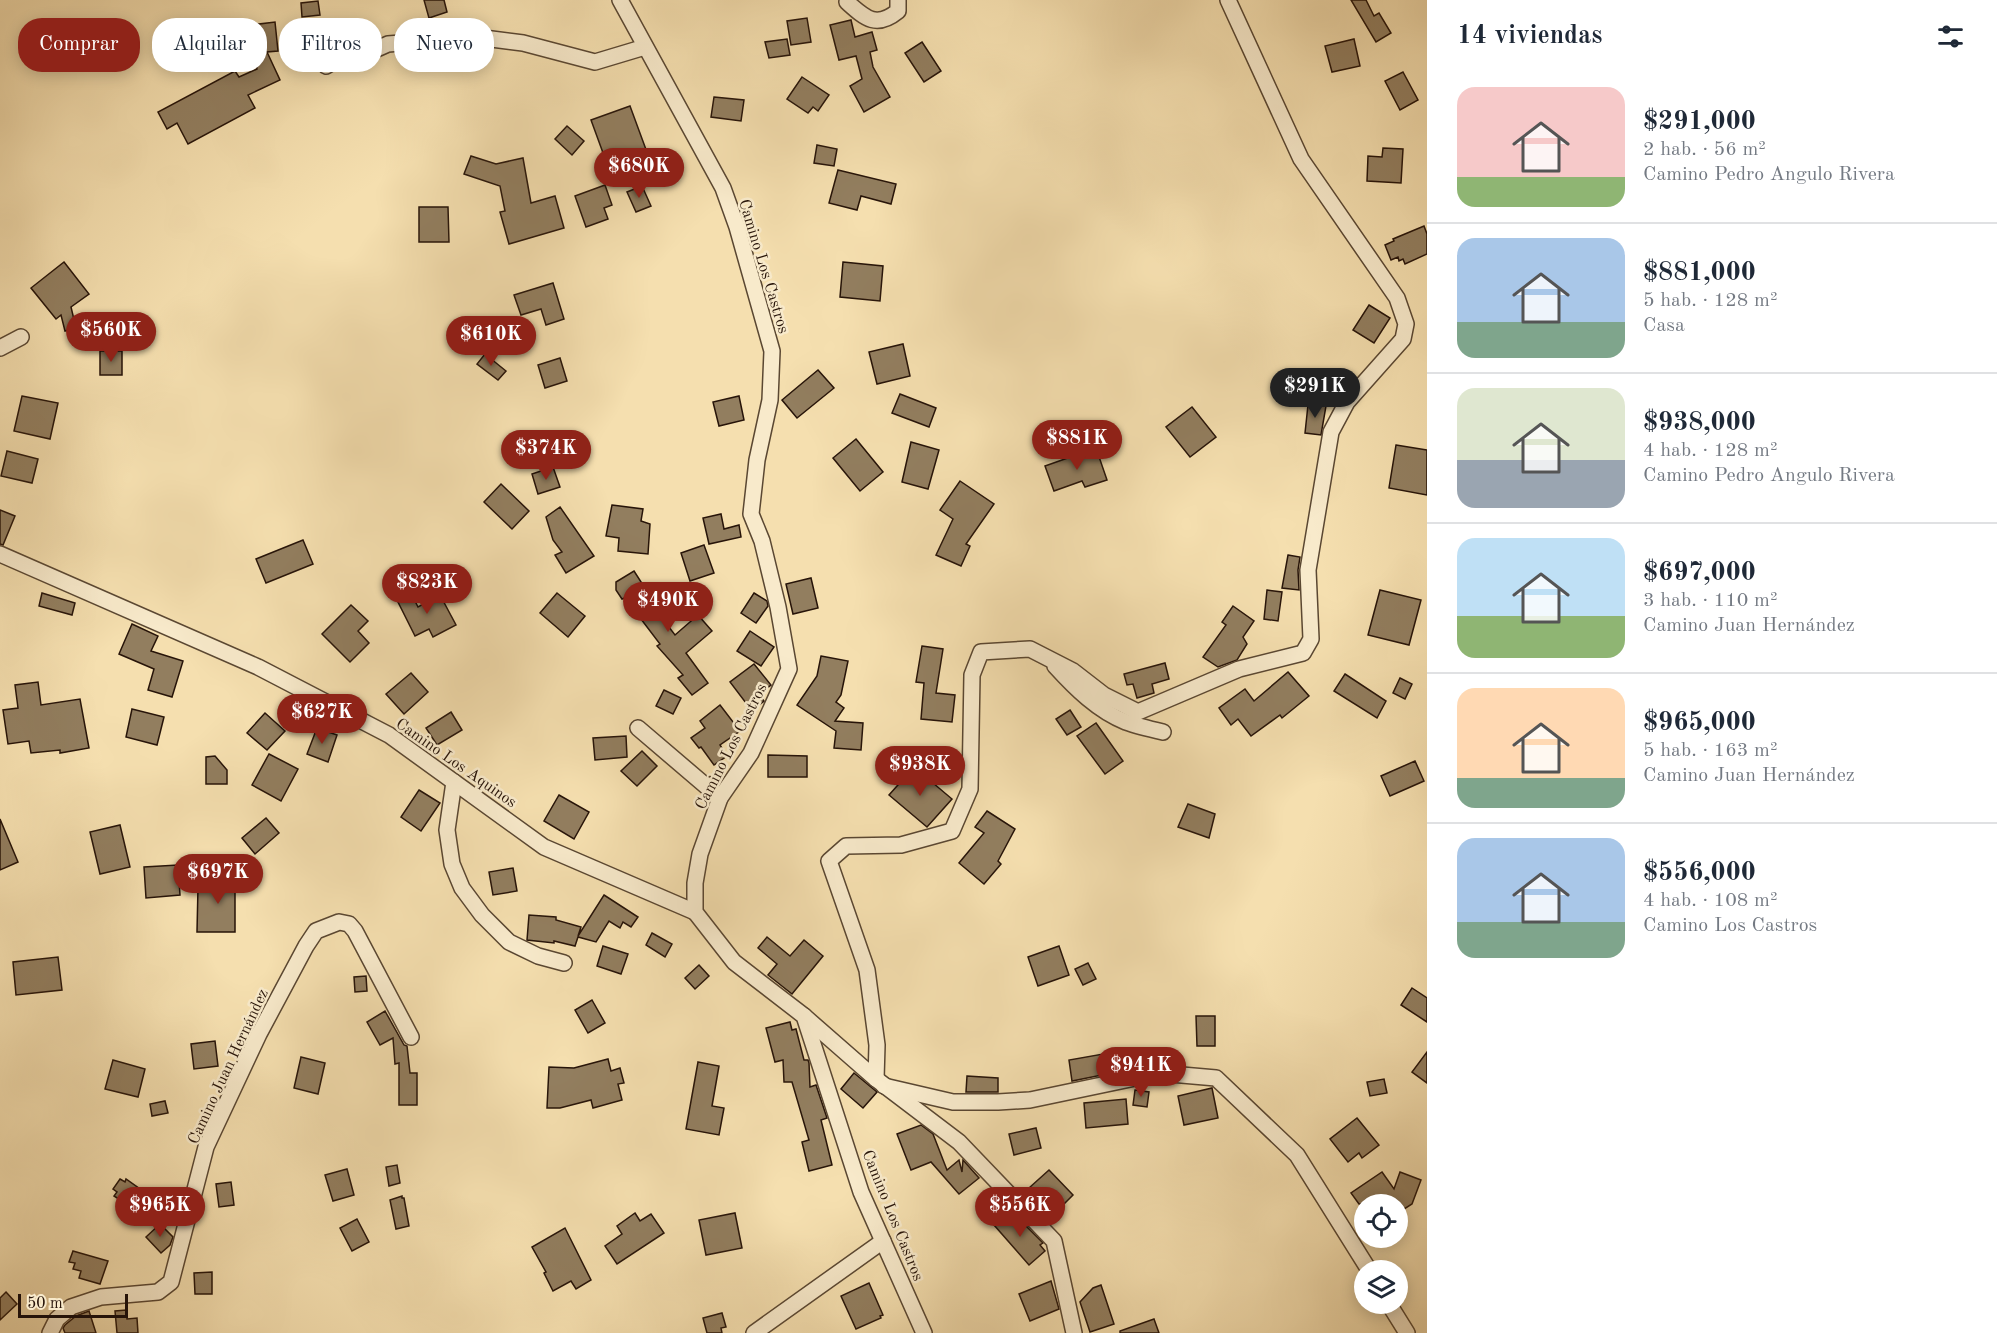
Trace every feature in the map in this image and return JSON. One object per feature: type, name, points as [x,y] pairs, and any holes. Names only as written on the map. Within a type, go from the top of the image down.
[{"type":"street","name":"Camino Los Castros","points":[[620,0],[723,188],[772,351],[770,400],[758,460],[751,514],[762,541],[778,607],[789,669],[751,753],[720,798],[700,854],[695,883],[695,912]]},
{"type":"street","points":[[847,2],[861,15],[873,21],[888,19],[898,11],[898,0]]},
{"type":"street","points":[[880,1082],[867,970],[829,861],[846,846],[901,845],[952,831],[970,789],[972,675],[981,652],[1030,649],[1073,671],[1104,695],[1138,712],[1239,669],[1303,653],[1311,639],[1308,570],[1331,432],[1347,402],[1403,339],[1406,324],[1397,298],[1301,159],[1228,0]]},
{"type":"street","points":[[382,47],[388,44],[476,37],[523,43],[595,62],[645,47]]},
{"type":"street","points":[[0,348],[21,337]]},
{"type":"street","name":"Camino Los Aquinos","points":[[0,554],[258,667],[389,735],[544,847],[695,912]]},
{"type":"street","points":[[1047,658],[1073,686],[1099,707],[1125,722],[1162,732]]},
{"type":"street","points":[[638,728],[720,798]]},
{"type":"street","points":[[454,782],[447,830],[452,864],[462,888],[482,915],[509,942],[538,957],[564,963]]},
{"type":"street","points":[[695,912],[734,962],[804,1016],[880,1082],[959,1142],[1054,1241],[1074,1333]]},
{"type":"street","name":"Camino Juan Hernández","points":[[50,1333],[57,1319],[71,1307],[101,1297],[158,1292],[171,1282],[206,1147],[259,1034],[316,931],[339,922],[349,924],[355,931],[411,1037]]},
{"type":"street","name":"Camino Los Castros","points":[[804,1016],[861,1192],[924,1333]]},
{"type":"street","points":[[880,1082],[953,1102],[998,1102],[1030,1100],[1159,1073],[1216,1078],[1297,1155],[1363,1260]]},
{"type":"street","points":[[754,1333],[883,1242]]},
{"type":"street","points":[[1395,1314],[1407,1333]]},
{"type":"building","points":[[424,0],[444,0],[447,12],[429,18]]},
{"type":"building","points":[[1351,0],[1366,0],[1374,16],[1379,13],[1391,33],[1376,42]]},
{"type":"building","points":[[318,1],[320,15],[302,17],[301,3]]},
{"type":"building","points":[[807,18],[811,42],[791,45],[787,21]]},
{"type":"building","points":[[851,20],[855,37],[872,32],[877,50],[870,52],[873,67],[890,97],[864,112],[850,86],[862,79],[856,56],[839,60],[830,25]]},
{"type":"building","points":[[275,22],[278,51],[267,52],[267,23]]},
{"type":"building","points":[[787,39],[790,55],[769,58],[765,42]]},
{"type":"building","points":[[1354,39],[1360,66],[1332,72],[1325,46]]},
{"type":"building","points":[[922,42],[941,71],[924,82],[905,53]]},
{"type":"building","points":[[267,52],[280,80],[248,95],[255,108],[188,144],[177,123],[167,129],[158,112],[233,72],[239,77],[250,72],[267,72]]},
{"type":"building","points":[[1403,72],[1418,100],[1400,110],[1385,81]]},
{"type":"building","points":[[802,77],[829,95],[818,111],[813,107],[808,113],[787,99]]},
{"type":"building","points":[[714,97],[744,100],[741,121],[711,117]]},
{"type":"building","points":[[630,106],[655,174],[635,181],[629,167],[610,172],[591,120]]},
{"type":"building","points":[[567,126],[584,141],[572,155],[555,139]]},
{"type":"building","points":[[817,145],[837,149],[834,166],[814,163]]},
{"type":"building","points":[[1383,148],[1403,149],[1401,183],[1367,181],[1368,156],[1382,157]]},
{"type":"building","points":[[471,156],[496,164],[523,158],[531,203],[555,196],[564,228],[509,244],[500,212],[505,211],[500,186],[464,174]]},
{"type":"building","points":[[838,170],[896,184],[891,204],[861,196],[857,210],[829,203]]},
{"type":"building","points":[[605,185],[612,205],[604,208],[608,219],[586,227],[575,196]]},
{"type":"building","points":[[642,186],[651,206],[636,212],[627,192]]},
{"type":"building","points":[[419,207],[448,207],[449,242],[419,242]]},
{"type":"building","points":[[1424,226],[1427,234],[1427,254],[1405,264],[1403,259],[1399,261],[1398,257],[1391,260],[1385,245],[1394,241],[1393,239]]},
{"type":"building","points":[[64,262],[89,294],[71,307],[76,328],[65,331],[61,315],[56,319],[31,288]]},
{"type":"building","points":[[843,262],[883,266],[880,301],[840,297]]},
{"type":"building","points":[[553,283],[564,319],[546,325],[541,309],[521,315],[514,295]]},
{"type":"building","points":[[1369,305],[1390,318],[1374,343],[1353,330]]},
{"type":"building","points":[[903,344],[910,376],[877,384],[869,352]]},
{"type":"building","points":[[100,351],[122,351],[122,375],[100,375]]},
{"type":"building","points":[[485,354],[506,371],[498,380],[477,364]]},
{"type":"building","points":[[560,358],[567,381],[545,388],[538,365]]},
{"type":"building","points":[[818,370],[834,388],[797,418],[782,400]]},
{"type":"building","points":[[900,394],[936,408],[929,427],[892,413]]},
{"type":"building","points":[[22,396],[58,403],[50,439],[14,431]]},
{"type":"building","points":[[739,396],[744,420],[719,426],[713,402]]},
{"type":"building","points":[[1308,405],[1326,406],[1321,435],[1305,433]]},
{"type":"building","points":[[1192,407],[1216,437],[1190,457],[1166,427]]},
{"type":"building","points":[[856,439],[883,472],[860,491],[833,458]]},
{"type":"building","points":[[911,442],[939,450],[928,489],[902,482]]},
{"type":"building","points":[[1396,445],[1427,450],[1427,495],[1389,488]]},
{"type":"building","points":[[1096,448],[1107,480],[1085,487],[1082,481],[1054,491],[1045,466]]},
{"type":"building","points":[[7,451],[38,459],[32,483],[1,476]]},
{"type":"building","points":[[553,467],[560,487],[538,494],[532,474]]},
{"type":"building","points":[[960,481],[994,504],[966,544],[970,546],[961,566],[936,555],[953,519],[940,510]]},
{"type":"building","points":[[501,484],[529,511],[512,529],[484,502]]},
{"type":"building","points":[[612,505],[643,509],[641,521],[650,524],[648,554],[618,551],[619,538],[606,536]]},
{"type":"building","points":[[560,507],[594,556],[566,573],[555,555],[562,552],[553,540],[546,517]]},
{"type":"building","points":[[0,510],[15,516],[3,545],[0,544]]},
{"type":"building","points":[[721,514],[724,529],[739,525],[741,537],[709,544],[703,518]]},
{"type":"building","points":[[303,540],[313,564],[266,583],[256,559]]},
{"type":"building","points":[[704,545],[714,573],[690,581],[681,553]]},
{"type":"building","points":[[1288,555],[1300,557],[1299,590],[1282,588]]},
{"type":"building","points":[[634,571],[643,585],[639,588],[675,635],[698,615],[712,631],[686,653],[708,683],[692,695],[678,678],[683,675],[657,646],[660,644],[625,598],[622,599],[616,590],[616,582]]},
{"type":"building","points":[[811,578],[818,608],[793,614],[786,584]]},
{"type":"building","points":[[1267,590],[1282,592],[1278,621],[1264,619]]},
{"type":"building","points":[[1380,590],[1421,600],[1409,645],[1368,635]]},
{"type":"building","points":[[42,593],[75,603],[72,615],[39,606]]},
{"type":"building","points":[[411,593],[418,607],[440,595],[456,625],[433,637],[429,629],[415,636],[397,600]]},
{"type":"building","points":[[557,593],[585,616],[568,637],[540,613]]},
{"type":"building","points":[[754,593],[767,601],[768,606],[756,623],[741,613]]},
{"type":"building","points":[[351,605],[368,621],[358,631],[369,643],[350,662],[322,634]]},
{"type":"building","points":[[1233,606],[1254,621],[1243,637],[1247,644],[1237,660],[1218,667],[1203,657],[1226,625],[1222,622]]},
{"type":"building","points":[[132,624],[158,636],[151,651],[183,661],[172,697],[148,690],[154,669],[119,654]]},
{"type":"building","points":[[750,631],[774,647],[761,666],[737,651]]},
{"type":"building","points":[[922,646],[943,649],[936,693],[955,695],[952,722],[921,719],[924,683],[916,682]]},
{"type":"building","points":[[821,656],[848,661],[841,695],[836,702],[844,708],[835,721],[863,723],[861,750],[834,748],[836,731],[797,705],[817,676]]},
{"type":"building","points":[[1165,663],[1169,679],[1152,684],[1154,693],[1137,698],[1133,684],[1127,685],[1124,674]]},
{"type":"building","points":[[754,664],[771,685],[759,694],[764,701],[752,711],[730,682]]},
{"type":"building","points":[[1288,672],[1309,696],[1282,718],[1280,715],[1251,736],[1238,719],[1231,725],[1219,708],[1245,689],[1254,701]]},
{"type":"building","points":[[411,673],[428,692],[404,714],[386,694]]},
{"type":"building","points":[[1345,674],[1386,701],[1377,718],[1334,691]]},
{"type":"building","points":[[1400,678],[1412,684],[1405,699],[1393,693]]},
{"type":"building","points":[[38,682],[41,705],[80,699],[89,748],[60,753],[60,750],[31,753],[29,741],[8,744],[3,710],[18,708],[15,685]]},
{"type":"building","points":[[664,690],[681,698],[673,714],[656,706]]},
{"type":"building","points":[[720,705],[740,731],[720,745],[727,756],[714,765],[691,738],[705,728],[700,721]]},
{"type":"building","points":[[132,709],[164,717],[157,745],[126,737]]},
{"type":"building","points":[[1070,710],[1081,727],[1067,735],[1056,719]]},
{"type":"building","points":[[451,712],[462,730],[437,745],[426,728]]},
{"type":"building","points":[[265,713],[285,731],[267,750],[247,733]]},
{"type":"building","points":[[1096,723],[1123,761],[1105,774],[1077,736]]},
{"type":"building","points":[[317,728],[337,735],[328,762],[307,754]]},
{"type":"building","points":[[626,736],[627,757],[595,760],[593,738]]},
{"type":"building","points":[[642,751],[657,766],[637,786],[621,771]]},
{"type":"building","points":[[269,754],[298,769],[281,801],[252,785]]},
{"type":"building","points":[[768,755],[807,756],[807,777],[768,777]]},
{"type":"building","points":[[215,756],[227,770],[227,784],[206,784],[206,757]]},
{"type":"building","points":[[1415,761],[1424,781],[1390,796],[1381,776]]},
{"type":"building","points":[[914,767],[952,799],[927,827],[889,795]]},
{"type":"building","points":[[419,790],[440,803],[421,831],[401,817]]},
{"type":"building","points":[[559,795],[589,812],[574,839],[544,821]]},
{"type":"building","points":[[1188,804],[1215,814],[1209,838],[1178,827]]},
{"type":"building","points":[[987,811],[1015,829],[998,861],[1001,864],[984,884],[959,863],[984,833],[975,827]]},
{"type":"building","points":[[266,818],[279,833],[255,854],[242,838]]},
{"type":"building","points":[[0,819],[18,862],[0,870]]},
{"type":"building","points":[[120,825],[130,867],[100,874],[90,832]]},
{"type":"building","points":[[178,865],[180,895],[146,898],[144,867]]},
{"type":"building","points":[[513,868],[517,891],[493,895],[489,872]]},
{"type":"building","points":[[215,872],[235,873],[235,932],[197,932],[198,887],[215,887]]},
{"type":"building","points":[[604,895],[638,917],[631,927],[623,922],[620,928],[609,921],[596,942],[578,937],[575,946],[554,941],[554,943],[527,940],[529,915],[556,917],[556,920],[581,927],[578,936]]},
{"type":"building","points":[[652,933],[672,944],[665,957],[646,945]]},
{"type":"building","points":[[767,937],[790,956],[804,940],[823,956],[792,994],[768,975],[777,964],[758,948]]},
{"type":"building","points":[[603,946],[628,954],[621,974],[597,966]]},
{"type":"building","points":[[1059,946],[1069,975],[1038,986],[1028,957]]},
{"type":"building","points":[[58,957],[62,990],[16,995],[13,962]]},
{"type":"building","points":[[1088,963],[1096,979],[1083,985],[1075,969]]},
{"type":"building","points":[[699,965],[709,976],[695,989],[685,978]]},
{"type":"building","points":[[366,976],[367,991],[355,992],[354,977]]},
{"type":"building","points":[[1412,988],[1427,998],[1427,1022],[1401,1005]]},
{"type":"building","points":[[592,1000],[605,1023],[588,1033],[575,1010]]},
{"type":"building","points":[[385,1011],[404,1045],[407,1046],[410,1073],[417,1073],[417,1105],[399,1105],[399,1063],[395,1064],[393,1038],[380,1045],[367,1022]]},
{"type":"building","points":[[1196,1016],[1215,1016],[1215,1046],[1197,1046]]},
{"type":"building","points":[[790,1022],[792,1030],[796,1029],[804,1060],[808,1060],[809,1063],[810,1087],[816,1085],[827,1118],[821,1120],[832,1165],[809,1171],[802,1142],[809,1140],[792,1082],[784,1082],[783,1060],[775,1062],[766,1028]]},
{"type":"building","points":[[215,1041],[218,1066],[194,1069],[191,1044]]},
{"type":"building","points":[[1427,1052],[1427,1083],[1412,1072]]},
{"type":"building","points":[[1103,1054],[1107,1074],[1072,1081],[1069,1060]]},
{"type":"building","points":[[301,1057],[325,1063],[318,1094],[294,1088]]},
{"type":"building","points":[[608,1059],[611,1071],[620,1068],[624,1083],[618,1084],[622,1100],[593,1108],[591,1100],[560,1108],[547,1108],[549,1067],[574,1068]]},
{"type":"building","points":[[113,1060],[145,1069],[138,1097],[105,1089]]},
{"type":"building","points":[[698,1062],[719,1066],[712,1106],[724,1108],[719,1135],[686,1129]]},
{"type":"building","points":[[854,1073],[877,1092],[863,1108],[841,1089]]},
{"type":"building","points":[[967,1076],[998,1078],[998,1092],[966,1092]]},
{"type":"building","points":[[1384,1079],[1387,1093],[1370,1096],[1367,1082]]},
{"type":"building","points":[[1212,1088],[1218,1118],[1184,1125],[1178,1096]]},
{"type":"building","points":[[1135,1090],[1149,1092],[1147,1107],[1133,1105]]},
{"type":"building","points":[[1126,1099],[1128,1124],[1086,1128],[1084,1103]]},
{"type":"building","points":[[165,1101],[168,1113],[152,1116],[150,1104]]},
{"type":"building","points":[[1357,1118],[1379,1145],[1362,1158],[1359,1153],[1348,1162],[1330,1139]]},
{"type":"building","points":[[921,1125],[933,1134],[947,1170],[959,1160],[962,1172],[963,1160],[979,1178],[959,1194],[931,1162],[911,1170],[897,1134]]},
{"type":"building","points":[[1036,1128],[1041,1148],[1014,1155],[1009,1134]]},
{"type":"building","points":[[397,1165],[400,1183],[389,1186],[386,1167]]},
{"type":"building","points":[[347,1169],[354,1195],[333,1201],[325,1175]]},
{"type":"building","points":[[1049,1170],[1073,1195],[1054,1214],[1029,1188]]},
{"type":"building","points":[[1382,1172],[1394,1189],[1400,1172],[1421,1180],[1412,1204],[1408,1207],[1408,1194],[1354,1194],[1354,1197],[1351,1193]]},
{"type":"building","points":[[120,1179],[125,1182],[126,1179],[140,1189],[136,1194],[142,1198],[134,1209],[114,1196],[117,1192],[113,1189]]},
{"type":"building","points":[[231,1182],[234,1205],[219,1207],[216,1184]]},
{"type":"building","points":[[402,1196],[409,1226],[396,1229],[390,1200]]},
{"type":"building","points":[[1011,1211],[1043,1243],[1040,1245],[1045,1251],[1029,1265],[994,1225]]},
{"type":"building","points":[[635,1213],[640,1221],[651,1214],[664,1233],[617,1264],[605,1246],[622,1234],[617,1226]]},
{"type":"building","points":[[735,1213],[742,1248],[706,1255],[699,1220]]},
{"type":"building","points":[[357,1219],[369,1242],[352,1251],[340,1228]]},
{"type":"building","points":[[160,1224],[173,1237],[170,1245],[161,1253],[146,1237]]},
{"type":"building","points":[[565,1228],[591,1280],[576,1289],[571,1281],[553,1291],[544,1273],[546,1272],[532,1247]]},
{"type":"building","points":[[73,1251],[108,1261],[100,1284],[79,1278],[81,1271],[73,1269],[75,1263],[69,1262]]},
{"type":"building","points":[[212,1272],[212,1294],[195,1294],[194,1273]]},
{"type":"building","points":[[1051,1281],[1059,1309],[1030,1321],[1019,1294]]},
{"type":"building","points":[[869,1283],[883,1315],[856,1329],[841,1296]]},
{"type":"building","points":[[1101,1285],[1114,1324],[1090,1332],[1080,1302],[1093,1288]]},
{"type":"building","points":[[6,1292],[17,1304],[0,1320],[0,1298]]},
{"type":"building","points":[[126,1310],[127,1319],[137,1318],[138,1333],[117,1333],[115,1311]]},
{"type":"building","points":[[89,1311],[96,1333],[65,1333],[63,1328],[65,1325],[76,1316]]},
{"type":"building","points":[[722,1313],[726,1327],[721,1328],[722,1333],[707,1333],[703,1318]]},
{"type":"building","points":[[1154,1319],[1159,1333],[1120,1333],[1120,1331]]}]
